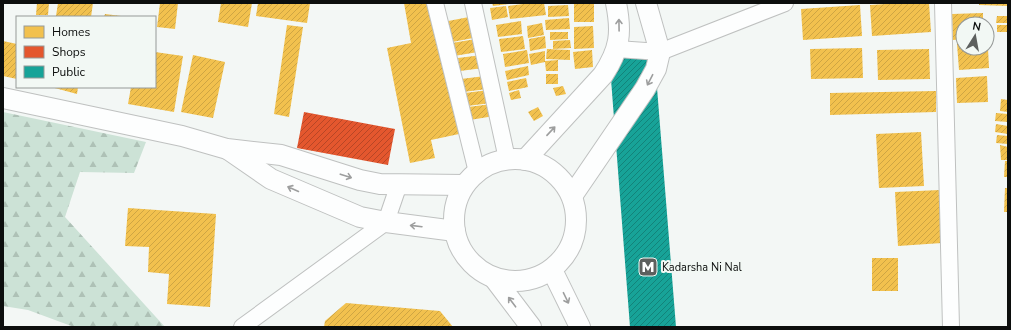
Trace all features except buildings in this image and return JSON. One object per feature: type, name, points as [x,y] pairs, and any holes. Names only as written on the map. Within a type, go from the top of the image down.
[{"type":"street","points":[[435,3],[471,179],[455,208],[455,231],[460,247],[468,260],[480,270],[494,278],[514,282],[534,279],[552,270],[566,255],[575,237],[577,216],[572,196],[564,183],[553,172],[540,164],[516,160]]},
{"type":"street","points":[[473,3],[516,160]]},
{"type":"street","points":[[3,98],[182,136],[227,149],[280,155],[360,180],[380,184],[471,179],[516,160],[603,75],[614,59],[620,41],[619,19],[616,3]]},
{"type":"street","points":[[572,196],[646,89],[656,69],[660,52],[646,3]]},
{"type":"street","points":[[617,49],[660,52],[785,3]]},
{"type":"street","points":[[943,3],[951,327]]},
{"type":"street","points":[[227,149],[271,179],[335,208],[360,217],[455,231]]},
{"type":"street","points":[[242,327],[386,222],[399,184]]},
{"type":"street","points":[[552,270],[580,327]]},
{"type":"street","points":[[494,278],[531,327]]},
{"type":"green space","points":[[3,112],[146,142],[134,173],[80,172],[65,217],[165,327],[74,327],[28,310],[3,306]]},
{"type":"place","name":"Kadarsha Ni Nal","points":[[648,267]]}]
